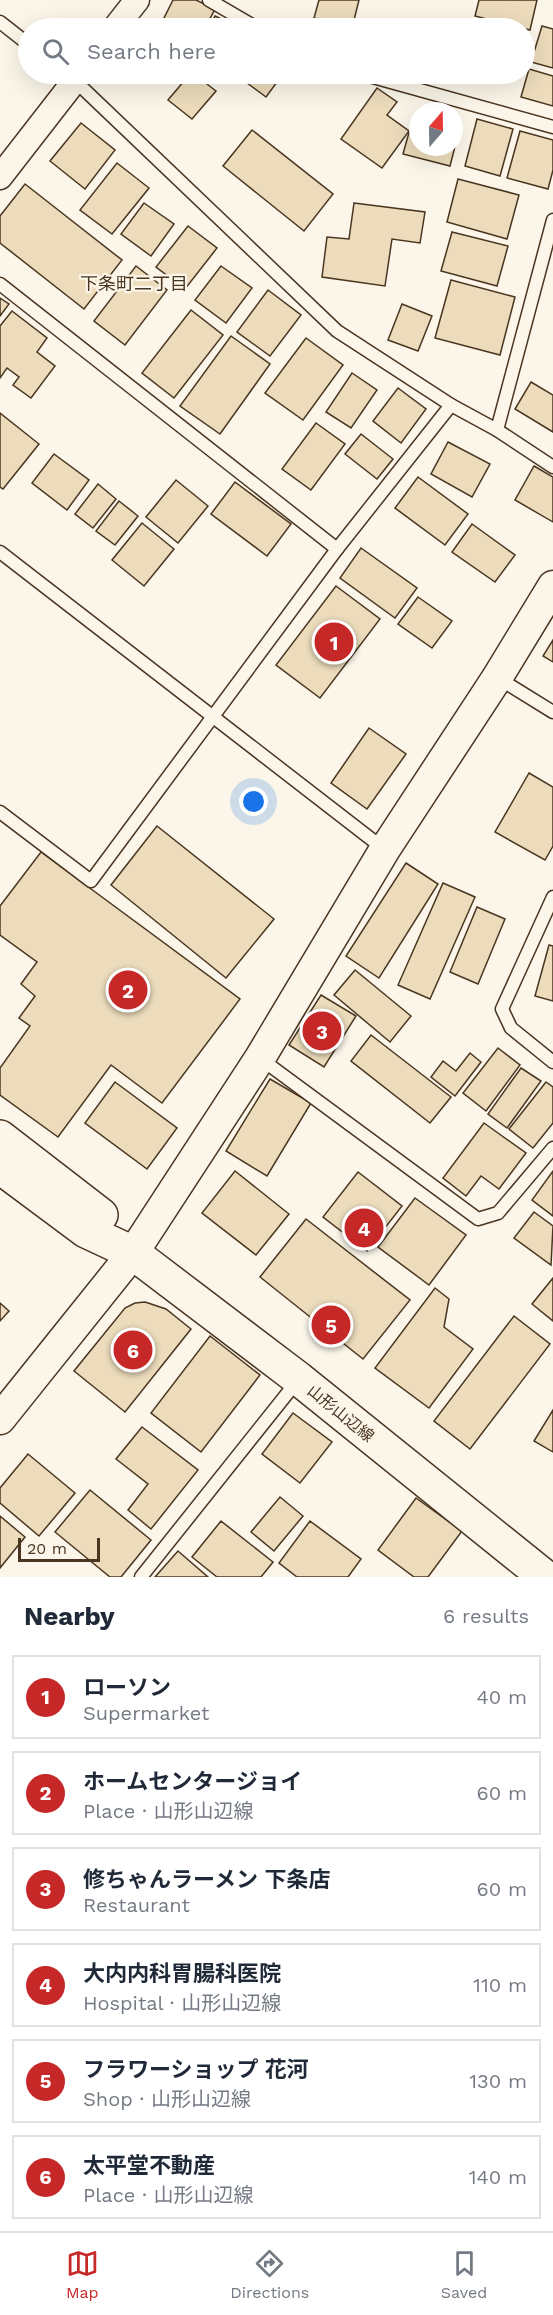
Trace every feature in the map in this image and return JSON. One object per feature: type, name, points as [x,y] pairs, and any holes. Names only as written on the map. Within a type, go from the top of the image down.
[{"type":"main road","name":"山形山辺線","points":[[0,1137],[101,1214],[133,1253]]},
{"type":"main road","name":"山形山辺線","points":[[0,1167],[86,1231],[133,1253],[299,1379],[545,1577]]},
{"type":"street","points":[[123,18],[137,0]]},
{"type":"street","points":[[0,177],[68,84]]},
{"type":"street","points":[[0,1419],[133,1253],[260,1058],[385,849],[497,678],[553,586]]},
{"type":"lane","points":[[209,0],[240,18]]},
{"type":"lane","points":[[0,22],[18,36]]},
{"type":"lane","points":[[82,84],[337,331],[451,405],[497,430],[553,467]]},
{"type":"lane","points":[[398,84],[553,127]]},
{"type":"lane","points":[[497,430],[553,220]]},
{"type":"lane","points":[[0,284],[337,549]]},
{"type":"lane","points":[[0,812],[91,881],[337,549],[451,405]]},
{"type":"lane","points":[[0,552],[385,849]]},
{"type":"lane","points":[[497,678],[553,712]]},
{"type":"lane","points":[[553,897],[502,1009],[511,1028],[553,1062]]},
{"type":"lane","points":[[260,1058],[478,1220],[498,1213],[553,1148]]},
{"type":"lane","points":[[141,1577],[299,1379]]},
{"type":"building","points":[[173,0],[196,0],[215,9],[210,18],[164,18]]},
{"type":"building","points":[[319,0],[359,0],[354,18],[314,18]]},
{"type":"building","points":[[479,0],[537,0],[533,18],[475,16]]},
{"type":"building","points":[[542,26],[553,29],[553,68],[535,63],[535,49]]},
{"type":"building","points":[[535,71],[553,76],[553,106],[521,97],[525,84],[535,84]]},
{"type":"building","points":[[182,84],[207,84],[216,91],[192,119],[168,100]]},
{"type":"building","points":[[248,84],[276,84],[266,97]]},
{"type":"building","points":[[377,88],[397,102],[387,115],[409,131],[382,168],[341,139]]},
{"type":"building","points":[[477,119],[513,129],[500,176],[465,166]]},
{"type":"building","points":[[81,123],[115,150],[85,189],[50,161]]},
{"type":"building","points":[[252,130],[333,194],[304,231],[223,166]]},
{"type":"building","points":[[520,131],[553,140],[553,170],[548,189],[507,178]]},
{"type":"building","points":[[409,132],[409,156],[403,154]]},
{"type":"building","points":[[411,156],[453,156],[450,166]]},
{"type":"building","points":[[117,163],[149,188],[112,234],[80,210]]},
{"type":"building","points":[[458,179],[519,195],[507,239],[447,222]]},
{"type":"building","points":[[25,184],[122,260],[84,309],[0,243],[0,216]]},
{"type":"building","points":[[144,203],[174,224],[151,256],[121,234]]},
{"type":"building","points":[[354,203],[425,212],[420,243],[392,239],[385,286],[322,277],[327,237],[349,239]]},
{"type":"building","points":[[188,226],[217,248],[185,289],[156,267]]},
{"type":"building","points":[[452,232],[508,246],[497,286],[441,271]]},
{"type":"building","points":[[136,266],[167,290],[125,345],[94,321]]},
{"type":"building","points":[[221,266],[252,288],[226,323],[195,300]]},
{"type":"building","points":[[451,280],[515,297],[500,355],[435,338]]},
{"type":"building","points":[[268,290],[301,315],[270,356],[237,332]]},
{"type":"building","points":[[0,298],[9,304],[0,316]]},
{"type":"building","points":[[402,304],[432,316],[418,351],[388,340]]},
{"type":"building","points":[[191,310],[223,335],[174,398],[142,373]]},
{"type":"building","points":[[12,311],[47,338],[37,352],[55,366],[31,398],[13,385],[19,377],[7,368],[0,378],[0,326]]},
{"type":"building","points":[[231,336],[270,364],[220,434],[180,406]]},
{"type":"building","points":[[306,338],[343,365],[303,420],[265,393]]},
{"type":"building","points":[[352,373],[377,390],[351,428],[326,412]]},
{"type":"building","points":[[531,382],[553,395],[553,432],[515,409]]},
{"type":"building","points":[[398,388],[426,409],[401,443],[373,421]]},
{"type":"building","points":[[0,413],[39,444],[3,489],[0,487]]},
{"type":"building","points":[[316,423],[345,444],[311,490],[282,469]]},
{"type":"building","points":[[361,434],[393,459],[377,479],[345,454]]},
{"type":"building","points":[[448,442],[490,464],[472,497],[431,474]]},
{"type":"building","points":[[54,454],[89,480],[67,510],[32,483]]},
{"type":"building","points":[[534,466],[553,477],[553,522],[515,500]]},
{"type":"building","points":[[418,477],[468,514],[445,545],[395,508]]},
{"type":"building","points":[[176,480],[208,506],[178,543],[146,517]]},
{"type":"building","points":[[235,482],[291,524],[267,556],[211,514]]},
{"type":"building","points":[[98,484],[116,499],[93,528],[75,514]]},
{"type":"building","points":[[119,501],[138,516],[115,545],[96,531]]},
{"type":"building","points":[[142,523],[174,549],[144,586],[112,560]]},
{"type":"building","points":[[472,524],[515,555],[495,582],[452,552]]},
{"type":"building","points":[[361,548],[417,588],[395,618],[340,578]]},
{"type":"building","points":[[336,586],[380,619],[320,698],[276,665]]},
{"type":"building","points":[[418,597],[452,621],[432,648],[398,624]]},
{"type":"building","points":[[553,640],[553,662],[543,656]]},
{"type":"building","points":[[369,728],[406,754],[367,809],[331,783]]},
{"type":"building","points":[[529,773],[553,787],[553,846],[545,860],[495,832]]},
{"type":"building","points":[[157,826],[274,919],[226,978],[111,885]]},
{"type":"building","points":[[41,852],[240,999],[162,1103],[111,1065],[58,1137],[0,1095],[0,1068],[30,1026],[19,1018],[35,996],[21,984],[37,962],[0,935],[0,906]]},
{"type":"building","points":[[406,863],[438,884],[379,978],[346,956]]},
{"type":"building","points":[[443,883],[475,897],[430,999],[398,985]]},
{"type":"building","points":[[477,907],[505,919],[478,984],[450,972]]},
{"type":"building","points":[[549,945],[553,946],[553,1001],[535,996]]},
{"type":"building","points":[[355,970],[411,1016],[390,1042],[334,995]]},
{"type":"building","points":[[321,995],[356,1016],[324,1067],[289,1045]]},
{"type":"building","points":[[371,1035],[451,1097],[430,1123],[351,1061]]},
{"type":"building","points":[[498,1048],[520,1065],[486,1111],[463,1093]]},
{"type":"building","points":[[470,1053],[481,1062],[455,1096],[431,1077],[443,1061],[456,1071]]},
{"type":"building","points":[[521,1068],[541,1081],[507,1128],[488,1114]]},
{"type":"building","points":[[270,1079],[311,1103],[267,1176],[226,1151]]},
{"type":"building","points":[[115,1082],[177,1128],[147,1169],[85,1123]]},
{"type":"building","points":[[546,1082],[553,1087],[553,1123],[533,1148],[509,1129]]},
{"type":"building","points":[[484,1123],[526,1153],[499,1189],[481,1176],[466,1196],[443,1178]]},
{"type":"building","points":[[235,1171],[289,1214],[256,1255],[202,1213]]},
{"type":"building","points":[[553,1171],[553,1216],[532,1200]]},
{"type":"building","points":[[358,1172],[402,1206],[367,1251],[323,1217]]},
{"type":"building","points":[[415,1198],[466,1235],[429,1285],[378,1247]]},
{"type":"building","points":[[534,1212],[553,1226],[551,1265],[514,1238]]},
{"type":"building","points":[[306,1219],[410,1300],[363,1359],[260,1277]]},
{"type":"building","points":[[553,1278],[553,1321],[532,1304]]},
{"type":"building","points":[[435,1288],[449,1299],[444,1327],[473,1349],[429,1408],[375,1368]]},
{"type":"building","points":[[145,1302],[166,1309],[191,1329],[125,1412],[74,1371],[125,1308],[135,1303]]},
{"type":"building","points":[[0,1303],[9,1311],[0,1321]]},
{"type":"building","points":[[514,1316],[550,1344],[470,1449],[434,1421]]},
{"type":"building","points":[[210,1336],[260,1375],[201,1452],[151,1413]]},
{"type":"building","points":[[553,1410],[553,1452],[534,1441]]},
{"type":"building","points":[[293,1413],[332,1442],[300,1483],[262,1454]]},
{"type":"building","points":[[142,1427],[198,1470],[151,1529],[128,1510],[148,1484],[116,1459]]},
{"type":"building","points":[[28,1454],[75,1493],[39,1536],[0,1503],[0,1488]]},
{"type":"building","points":[[90,1490],[151,1540],[121,1577],[110,1577],[55,1532]]},
{"type":"building","points":[[280,1497],[303,1516],[274,1551],[251,1532]]},
{"type":"building","points":[[416,1498],[462,1531],[428,1577],[414,1577],[378,1550]]},
{"type":"building","points":[[0,1516],[25,1537],[0,1568]]},
{"type":"building","points":[[221,1521],[273,1562],[261,1577],[217,1577],[192,1557]]},
{"type":"building","points":[[310,1521],[361,1559],[348,1577],[297,1577],[279,1563]]},
{"type":"building","points":[[178,1551],[208,1577],[155,1577]]},
{"type":"place","name":"ローソン","points":[[334,642]]},
{"type":"place","name":"ホームセンタージョイ","points":[[128,990]]},
{"type":"place","name":"修ちゃんラーメン 下条店","points":[[322,1031]]},
{"type":"place","name":"大内内科胃腸科医院","points":[[364,1228]]},
{"type":"place","name":"フラワーショップ 花河","points":[[331,1325]]},
{"type":"place","name":"太平堂不動産","points":[[133,1350]]},
{"type":"district","name":"下条町二丁目","points":[[134,284]]}]
